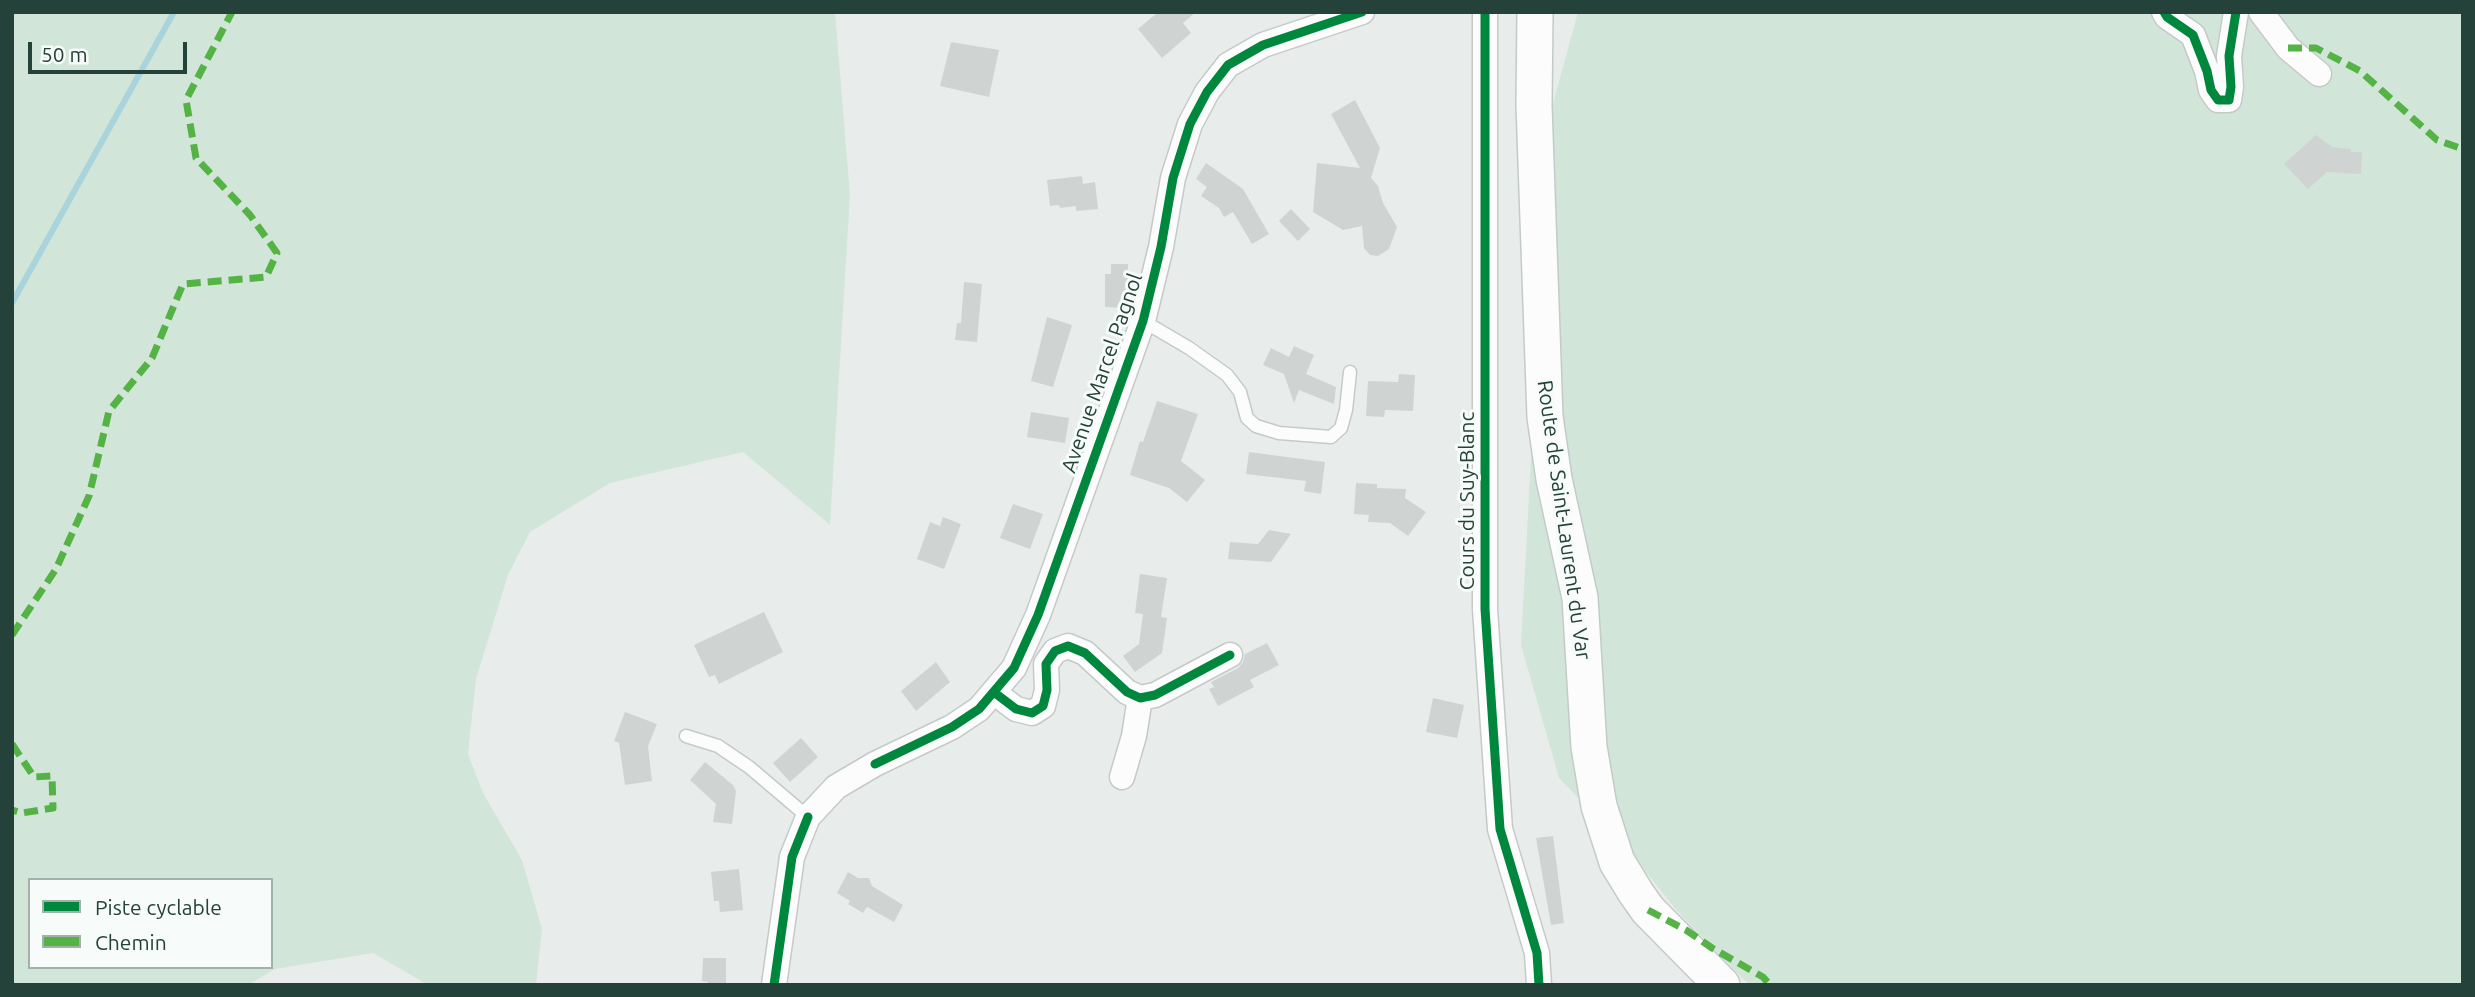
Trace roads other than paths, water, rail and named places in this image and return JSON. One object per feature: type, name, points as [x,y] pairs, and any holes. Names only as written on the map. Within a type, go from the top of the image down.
[{"type":"main road","name":"Route de Saint-Laurent du Var","points":[[1535,12],[1534,106],[1544,402],[1554,479],[1580,598],[1589,747],[1594,782],[1604,828],[1626,878],[1648,910],[1722,985]]},
{"type":"street","name":"Avenue Marcel Pagnol","points":[[774,985],[792,857],[808,817],[836,787],[875,764],[952,727],[979,709],[1014,668],[1038,615],[1143,321],[1161,247],[1173,178],[1190,124],[1208,92],[1228,65],[1264,45],[1362,12]]},
{"type":"street","name":"Cours du Suy-Blanc","points":[[1485,12],[1485,609],[1500,830],[1537,953],[1539,985]]},
{"type":"street","points":[[2165,12],[2167,17],[2193,35],[2207,71],[2211,90],[2218,100],[2230,100],[2229,56],[2236,12]]},
{"type":"street","points":[[2261,12],[2288,48],[2319,74]]},
{"type":"street","points":[[995,693],[1016,709],[1032,713],[1043,706],[1047,690],[1046,664],[1055,651],[1068,646],[1084,653],[1127,692],[1139,698],[1155,695],[1230,655]]},
{"type":"street","points":[[1122,777],[1134,736],[1139,698]]},
{"type":"lane","points":[[1143,321],[1227,375],[1240,392],[1247,418],[1256,426],[1279,433],[1331,437],[1341,428],[1350,372]]},
{"type":"lane","points":[[686,736],[718,746],[749,767],[808,817]]},
{"type":"waterway","points":[[12,303],[174,12]]}]
